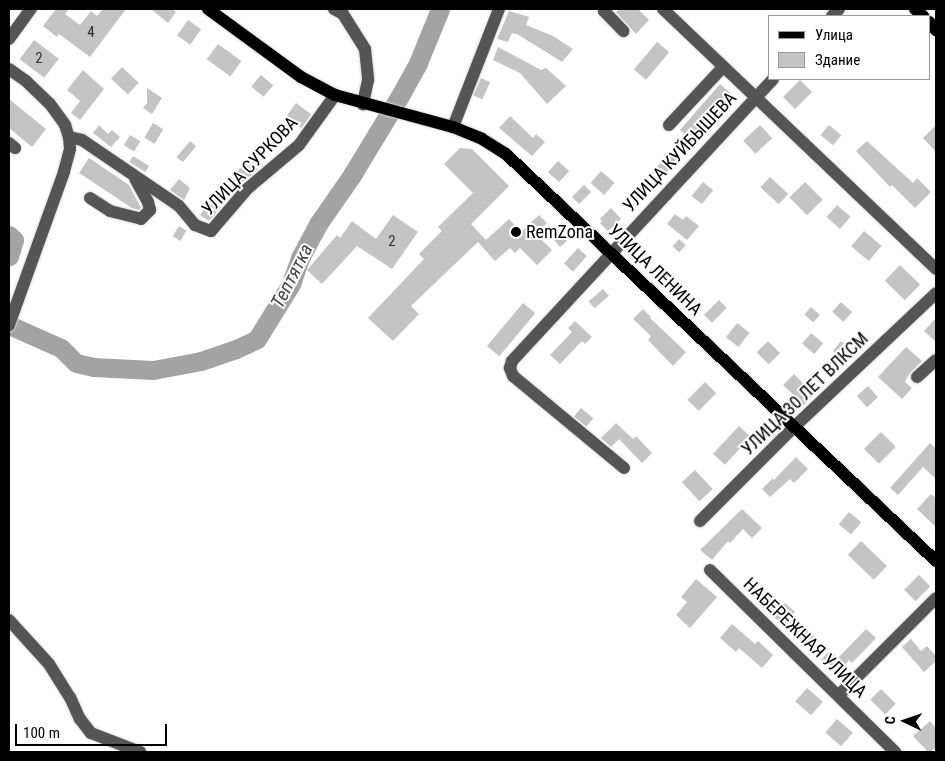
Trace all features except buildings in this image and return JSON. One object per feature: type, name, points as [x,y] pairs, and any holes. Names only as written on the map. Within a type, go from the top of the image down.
[{"type":"main road","name":"УЛИЦА ЛЕНИНА","points":[[208,9],[301,77],[335,95],[453,127],[482,139],[506,154],[936,561]]},
{"type":"street","points":[[9,39],[31,9]]},
{"type":"street","points":[[334,9],[343,14],[365,49],[368,80],[367,105]]},
{"type":"street","points":[[453,127],[499,9]]},
{"type":"street","points":[[606,9],[604,11],[623,31]]},
{"type":"street","points":[[663,9],[936,268]]},
{"type":"street","points":[[669,125],[723,67]]},
{"type":"street","points":[[9,69],[26,81],[50,104],[65,125],[70,149],[64,172],[9,325]]},
{"type":"street","name":"УЛИЦА КУЙБЫШЕВА","points":[[624,468],[513,376],[510,368],[512,361],[772,80]]},
{"type":"street","name":"УЛИЦА СУРКОВА","points":[[133,175],[178,206],[195,225],[211,231],[247,189],[299,145],[335,95]]},
{"type":"street","points":[[69,137],[82,140],[133,175],[148,202],[150,210],[141,220],[110,211],[90,198]]},
{"type":"street","name":"УЛИЦА 30 ЛЕТ ВЛКСМ","points":[[700,521],[794,427],[936,293]]},
{"type":"street","points":[[917,377],[936,360]]},
{"type":"street","name":"НАБЕРЕЖНАЯ УЛИЦА","points":[[710,570],[895,752]]},
{"type":"street","points":[[839,695],[936,598]]},
{"type":"street","points":[[9,620],[49,664],[70,697],[80,720],[91,733],[140,752]]},
{"type":"waterway","name":"Тептятка","points":[[9,325],[61,348],[76,363],[93,367],[153,370],[201,361],[236,349],[257,339],[291,284],[300,258],[318,224],[352,175],[401,94],[418,63],[440,9]]},
{"type":"waterway","name":"Тептятка","points":[[9,235],[14,240],[9,256]]},
{"type":"place","name":"RemZona","points":[[516,232]]}]
